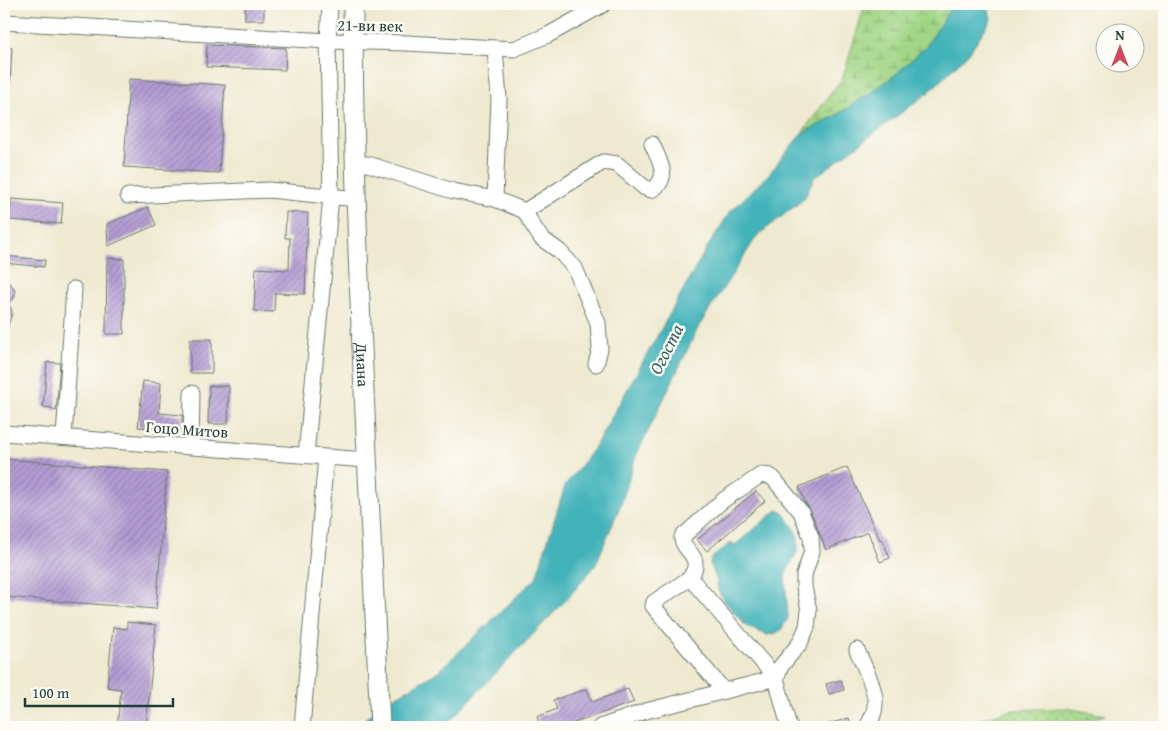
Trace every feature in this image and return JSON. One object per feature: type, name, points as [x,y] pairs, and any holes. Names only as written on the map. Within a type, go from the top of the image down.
[{"type":"main road","name":"Диана","points":[[353,4],[355,164],[380,727]]},
{"type":"street","points":[[306,455],[331,197],[328,41],[330,4]]},
{"type":"street","name":"21-ви век","points":[[4,22],[328,41],[514,49],[548,35],[604,4]]},
{"type":"street","points":[[495,49],[499,99],[495,199]]},
{"type":"street","points":[[525,211],[603,162],[617,164],[645,188],[651,190],[658,186],[662,180],[663,172],[661,162],[652,144]]},
{"type":"street","points":[[355,164],[368,164],[454,191],[495,199],[525,211],[542,238],[559,251],[575,268],[598,323],[600,349],[596,364]]},
{"type":"street","points":[[128,196],[269,190],[357,199]]},
{"type":"street","points":[[64,438],[74,290]]},
{"type":"street","points":[[191,447],[192,392]]},
{"type":"street","name":"Гоцо Митов","points":[[4,433],[367,460]]},
{"type":"street","points":[[302,727],[326,457]]},
{"type":"street","points":[[724,691],[653,606],[654,602],[690,578],[696,566],[695,559],[681,540],[682,537],[722,501],[761,475],[773,478],[801,512],[811,537],[812,551],[804,574],[808,610],[807,627],[800,643],[781,666],[776,678]]},
{"type":"street","points":[[690,578],[776,678],[789,727]]},
{"type":"street","points":[[857,650],[875,695],[876,706],[867,727]]},
{"type":"street","points":[[600,727],[646,712],[776,678]]},
{"type":"green space","points":[[865,4],[951,4],[944,20],[926,46],[898,72],[851,106],[801,134],[843,77]]},
{"type":"green space","points":[[1066,708],[1105,715],[1080,721],[1072,727],[953,727],[1011,710]]},
{"type":"water","name":"Огоста","points":[[951,4],[988,4],[991,20],[968,54],[928,93],[814,178],[804,199],[757,236],[699,326],[636,456],[621,504],[595,566],[567,599],[444,727],[354,727],[390,700],[439,671],[536,578],[565,486],[596,445],[705,251],[730,212],[769,174],[801,134],[834,117],[893,77],[927,45],[947,14]]},
{"type":"water","points":[[779,510],[782,511],[795,530],[798,546],[785,576],[788,618],[781,630],[767,635],[746,626],[725,602],[718,590],[716,578],[710,564],[713,557],[732,542],[735,545]]},
{"type":"building","points":[[245,4],[264,4],[264,20],[245,20]]},
{"type":"building","points":[[207,45],[286,48],[285,70],[206,67]]},
{"type":"building","points":[[4,47],[12,48],[10,85],[4,85]]},
{"type":"building","points":[[129,79],[225,85],[219,173],[124,167]]},
{"type":"building","points":[[11,199],[63,203],[61,224],[9,220]]},
{"type":"building","points":[[148,207],[156,225],[108,246],[107,224]]},
{"type":"building","points":[[286,212],[308,213],[305,294],[275,293],[274,312],[254,311],[256,268],[289,270],[290,238],[285,238]]},
{"type":"building","points":[[4,256],[45,260],[44,267],[4,263]]},
{"type":"building","points":[[107,258],[124,259],[124,334],[106,334]]},
{"type":"building","points":[[4,282],[14,288],[15,293],[14,298],[7,304],[11,308],[12,314],[5,334],[4,334]]},
{"type":"building","points":[[190,339],[212,339],[212,373],[190,373]]},
{"type":"building","points":[[47,362],[60,363],[56,411],[52,408],[43,407]]},
{"type":"building","points":[[143,381],[161,383],[159,413],[182,415],[182,431],[138,427]]},
{"type":"building","points":[[209,386],[229,386],[228,424],[208,424]]},
{"type":"building","points":[[4,459],[167,472],[156,609],[5,597],[7,569],[4,569]]},
{"type":"building","points":[[847,467],[890,558],[880,562],[868,532],[826,550],[799,487]]},
{"type":"building","points":[[756,491],[765,501],[707,551],[697,540]]},
{"type":"building","points":[[127,622],[156,625],[146,727],[117,727],[121,689],[107,687],[113,627],[127,629]]},
{"type":"building","points":[[841,680],[844,690],[829,694],[826,684]]},
{"type":"building","points":[[587,689],[592,702],[628,689],[634,702],[563,727],[541,727],[537,717],[557,709],[553,700]]},
{"type":"building","points":[[849,718],[852,727],[825,727],[825,725]]}]
